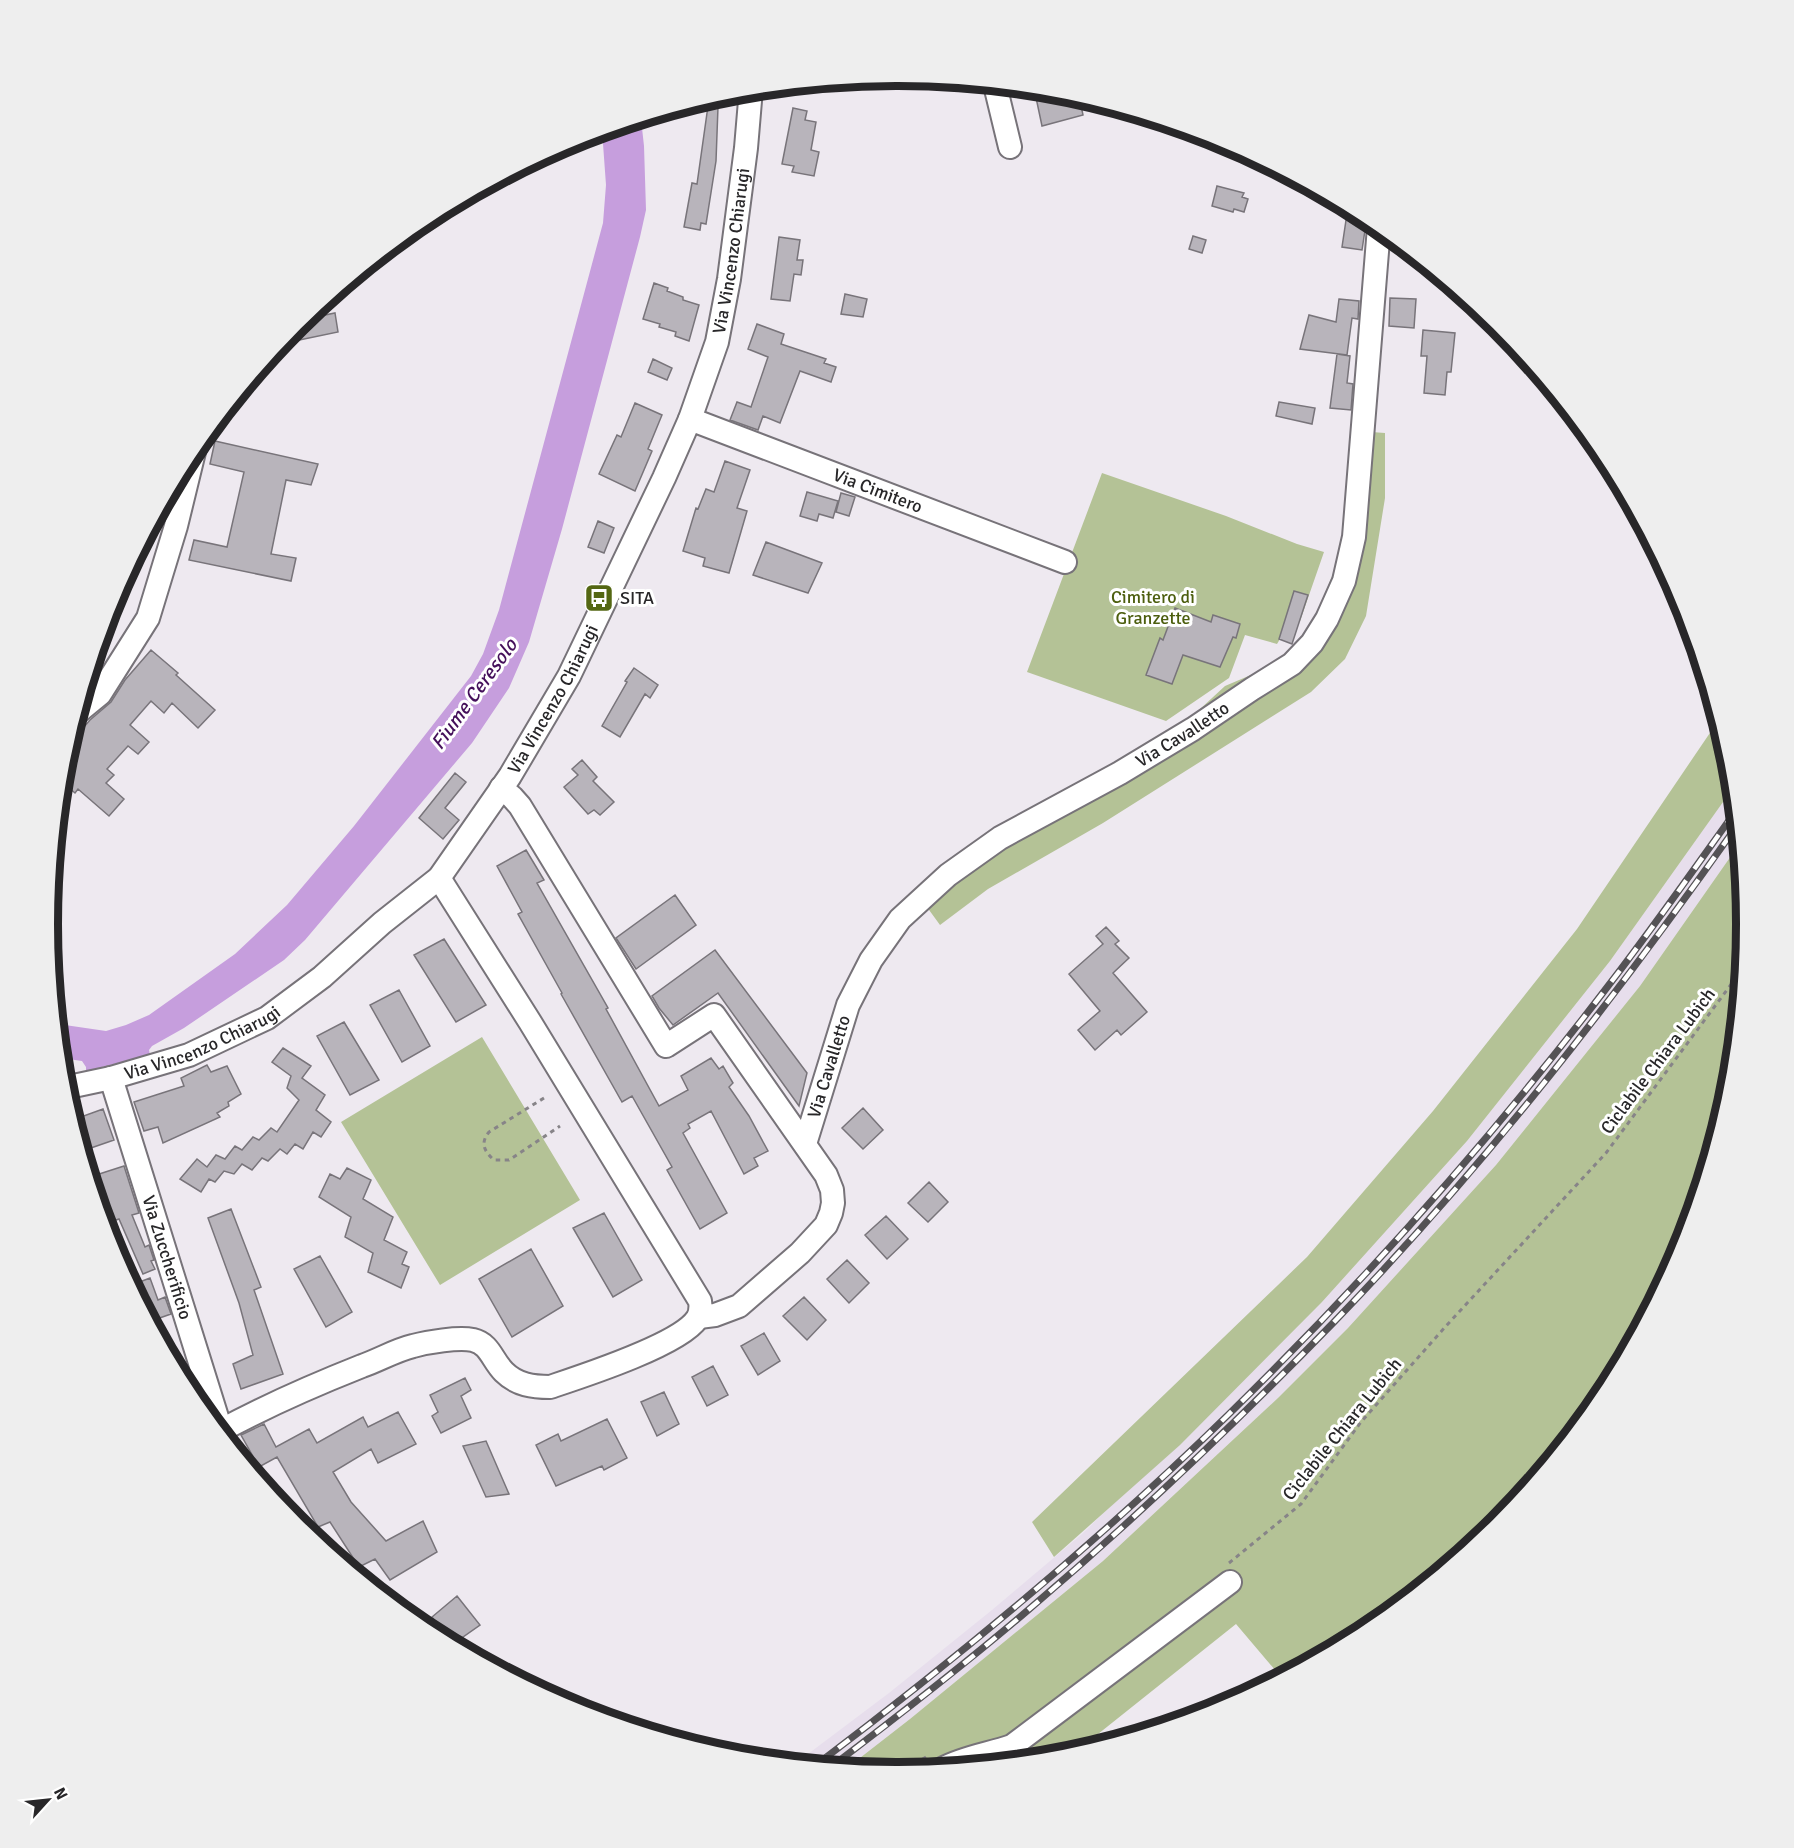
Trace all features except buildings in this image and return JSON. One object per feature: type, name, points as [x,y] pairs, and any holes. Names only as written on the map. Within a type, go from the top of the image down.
[{"type":"street","points":[[997,92],[1010,147]]},
{"type":"street","name":"Via Vincenzo Chiarugi","points":[[75,1086],[111,1078],[189,1055],[267,1018],[322,978],[382,923],[439,878],[501,788],[569,676],[690,419],[717,342],[730,268],[750,99]]},
{"type":"street","name":"Via Cavalletto","points":[[805,1144],[848,1005],[871,960],[900,920],[948,875],[1000,838],[1120,773],[1193,729],[1292,664],[1312,643],[1327,620],[1344,581],[1354,537],[1379,239]]},
{"type":"street","name":"Via Cimitero","points":[[690,419],[1065,562]]},
{"type":"street","points":[[88,704],[100,694],[148,618],[176,526],[188,478]]},
{"type":"street","name":"Via Cavalletto","points":[[501,788],[520,806],[666,1046],[714,1015],[826,1175],[832,1190],[831,1213],[826,1226],[800,1253],[739,1306],[715,1315],[699,1317]]},
{"type":"street","points":[[228,1429],[315,1385],[413,1346],[458,1339],[481,1343],[512,1378],[534,1387],[550,1387],[649,1350],[692,1326],[699,1317],[700,1301],[530,1022],[439,878]]},
{"type":"street","name":"Via Zuccherificio","points":[[111,1078],[216,1411]]},
{"type":"street","points":[[960,1760],[1012,1746],[1228,1574]]},
{"type":"path","name":"Ciclabile Chiara Lubich","points":[[1228,1574],[1301,1504],[1361,1422],[1454,1317],[1606,1153],[1734,981]]},
{"type":"path","points":[[544,1098],[489,1132],[484,1138],[483,1147],[494,1160],[509,1160],[560,1126]]},
{"type":"shaded area","points":[[1725,799],[1732,854],[1640,986],[1496,1165],[1348,1328],[1279,1397],[1103,1561],[910,1719],[856,1761],[804,1757],[889,1693],[1082,1534],[1322,1302],[1467,1141],[1610,961]]},
{"type":"green space","points":[[1358,431],[1385,433],[1385,498],[1366,616],[1345,659],[1311,692],[1103,823],[988,889],[940,925],[924,903],[967,866],[1159,747],[1225,686],[1300,654],[1342,552]]},
{"type":"green space","name":"Cimitero di Granzette","points":[[1102,473],[1324,552],[1300,621],[1277,644],[1245,635],[1229,678],[1166,721],[1027,672]]},
{"type":"green space","points":[[1712,730],[1725,799],[1610,961],[1467,1141],[1322,1302],[1180,1445],[1054,1557],[1032,1522],[1307,1257],[1433,1111],[1577,929]]},
{"type":"green space","points":[[1732,854],[1736,924],[1734,979],[1728,1033],[1707,1141],[1691,1194],[1672,1245],[1649,1295],[1594,1390],[1527,1477],[1490,1517],[1450,1554],[1363,1621],[1276,1671],[1236,1624],[1092,1739],[1006,1755],[952,1761],[856,1761],[1103,1561],[1279,1397],[1348,1328],[1496,1165],[1640,986]]},
{"type":"green space","points":[[482,1037],[580,1200],[440,1285],[341,1122]]},
{"type":"water","name":"Fiume Ceresolo","points":[[642,126],[646,210],[640,237],[562,529],[529,642],[509,688],[472,743],[305,940],[284,960],[184,1028],[152,1046],[149,1050],[150,1055],[86,1071],[82,1061],[70,1059],[65,1025],[106,1031],[126,1025],[149,1015],[235,954],[287,905],[354,826],[471,676],[483,654],[499,610],[603,223],[606,185],[603,139]]},
{"type":"railway","points":[[824,1759],[976,1640],[1129,1508],[1228,1415],[1328,1314],[1424,1209],[1517,1101],[1622,968],[1729,821]]},
{"type":"railway","points":[[839,1761],[955,1671],[1067,1577],[1184,1470],[1334,1322],[1389,1264],[1494,1144],[1594,1020],[1730,835]]},
{"type":"place","name":"SITA","points":[[599,598]]}]
